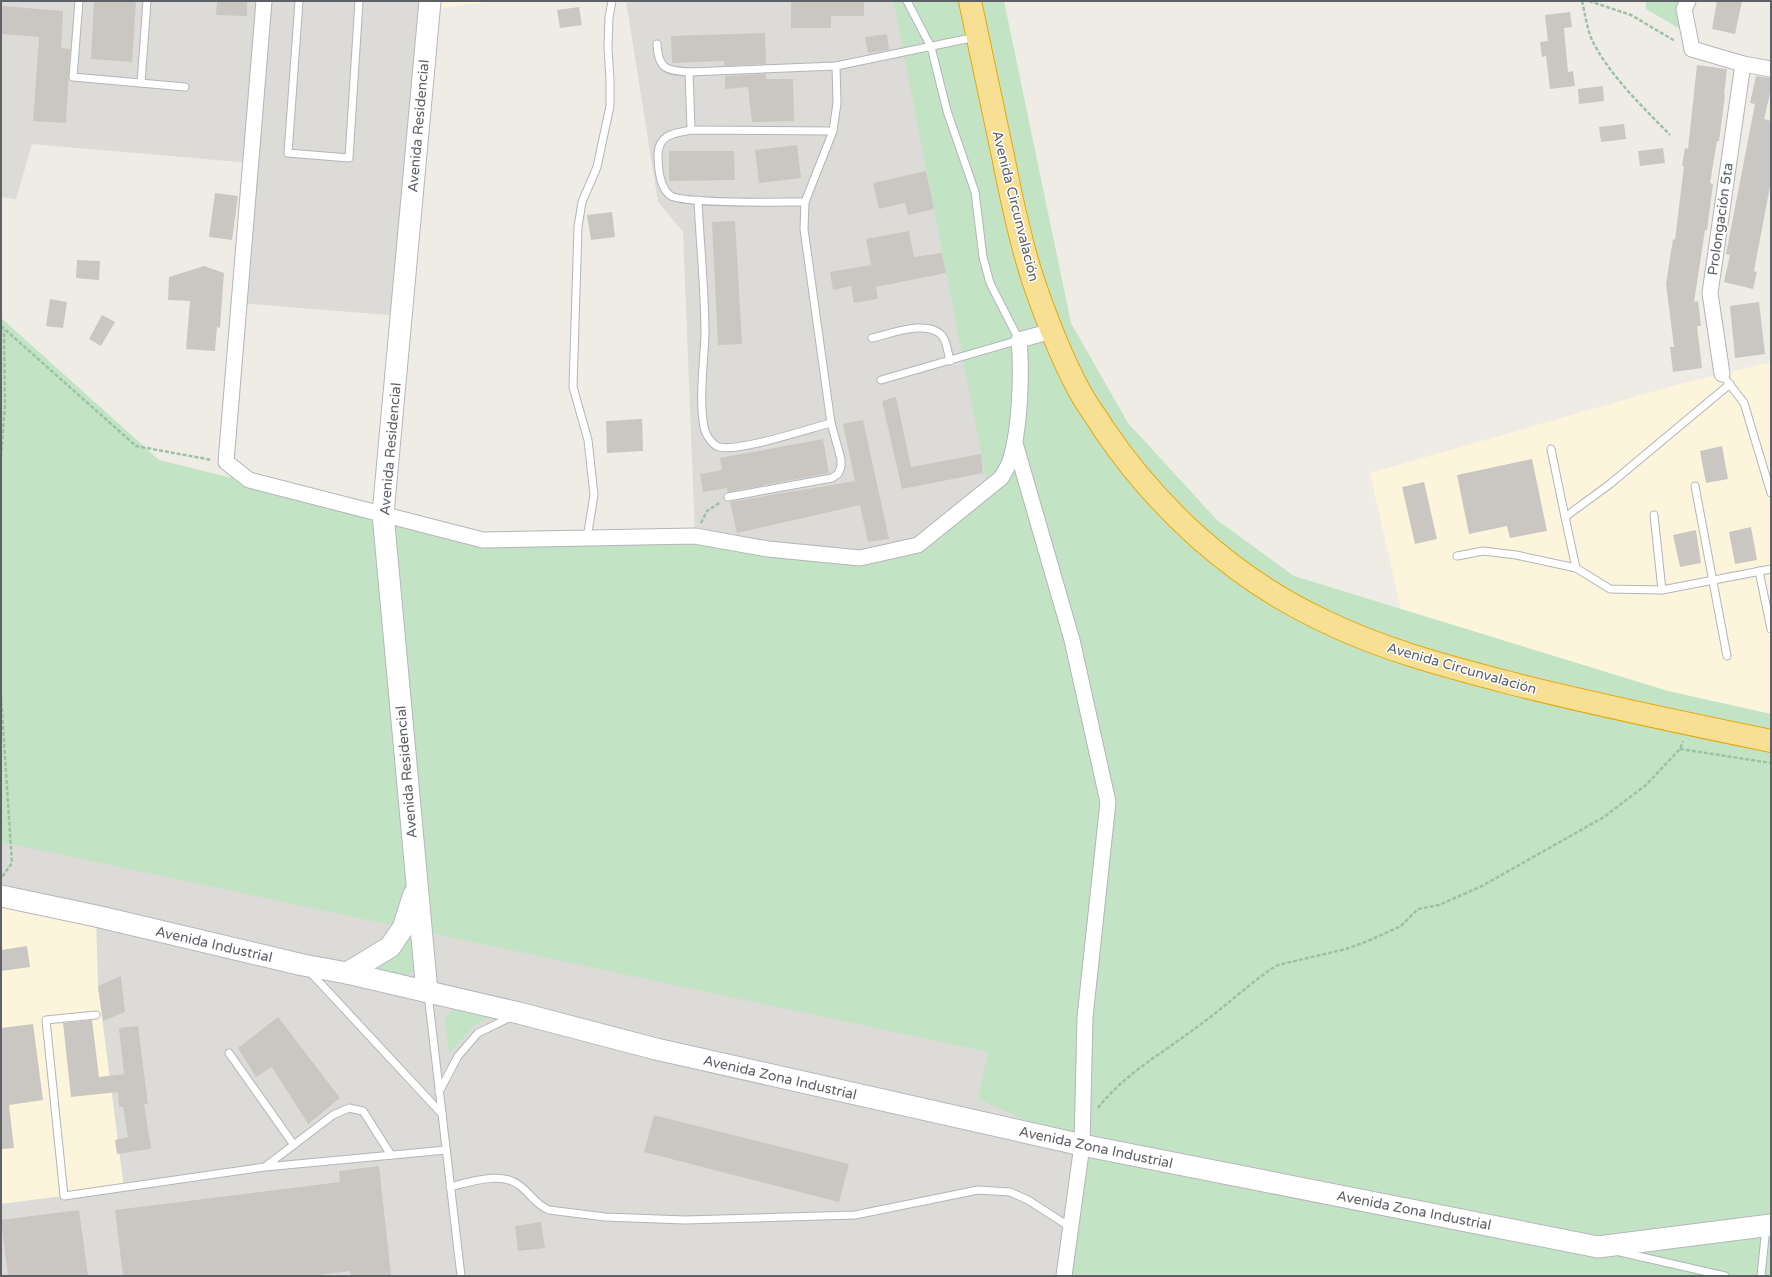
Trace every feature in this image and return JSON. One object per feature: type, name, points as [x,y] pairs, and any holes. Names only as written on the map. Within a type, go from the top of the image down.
[{"type":"highway","name":"Avenida Circunvalación","points":[[970,1],[1019,229],[1032,279],[1052,330],[1081,394],[1109,436],[1148,487],[1197,536],[1239,571],[1284,600],[1320,619],[1370,641],[1432,662],[1610,708],[1771,741]]},
{"type":"main road","name":"Avenida Residencial","points":[[427,992],[383,514],[430,1]]},
{"type":"main road","points":[[347,973],[390,947],[404,928],[417,886]]},
{"type":"main road","name":"Avenida Industrial","points":[[1,896],[96,916],[303,965],[347,973],[427,992]]},
{"type":"main road","name":"Avenida Zona Industrial","points":[[427,992],[519,1013],[656,1049],[1082,1145],[1598,1247],[1769,1225]]},
{"type":"street","points":[[264,1],[226,462],[249,480],[483,540],[695,536],[768,549],[860,558],[918,544],[1001,478],[1010,462],[1014,441],[1021,364],[1019,340],[1052,330]]},
{"type":"street","points":[[1688,1],[1684,9],[1692,49],[1743,64],[1771,69]]},
{"type":"street","name":"Prolongación 5ta","points":[[1726,379],[1710,293],[1743,64]]},
{"type":"street","points":[[1014,441],[1072,640],[1108,802],[1085,1017],[1082,1145],[1064,1276]]},
{"type":"street","points":[[1001,478],[1017,483],[1032,500]]},
{"type":"lane","points":[[79,1],[73,77],[185,87]]},
{"type":"lane","points":[[141,83],[147,1]]},
{"type":"lane","points":[[298,1],[288,153],[349,158],[359,1]]},
{"type":"lane","points":[[587,538],[594,495],[588,440],[573,387],[578,227],[582,202],[597,167],[610,106],[608,48],[609,17],[612,1]]},
{"type":"lane","points":[[881,380],[1019,340],[990,283],[983,257],[975,192],[947,111],[931,48],[906,1]]},
{"type":"lane","points":[[657,44],[660,63],[665,68],[673,71],[689,72],[836,66],[931,48],[977,36]]},
{"type":"lane","points":[[728,497],[832,478],[838,474],[841,467],[841,459],[831,423],[808,272],[804,229],[805,202],[833,131],[837,103],[836,66]]},
{"type":"lane","points":[[689,72],[691,130]]},
{"type":"lane","points":[[805,202],[698,200],[671,196],[665,190],[660,175],[658,148],[663,138],[670,134],[691,130],[833,131]]},
{"type":"lane","points":[[698,200],[705,332],[703,411],[706,433],[710,441],[717,446],[728,448],[774,439],[831,423]]},
{"type":"lane","points":[[872,338],[915,328],[927,327],[936,329],[944,338],[950,361]]},
{"type":"lane","points":[[1565,517],[1610,484],[1726,379],[1744,403],[1771,493]]},
{"type":"lane","points":[[1551,449],[1576,568]]},
{"type":"lane","points":[[1695,486],[1727,656]]},
{"type":"lane","points":[[1654,515],[1662,590]]},
{"type":"lane","points":[[1457,556],[1490,552],[1516,555],[1576,568],[1610,589],[1662,590],[1712,579],[1771,569]]},
{"type":"lane","points":[[1759,571],[1771,629]]},
{"type":"lane","points":[[303,965],[442,1114]]},
{"type":"lane","points":[[427,992],[461,1276]]},
{"type":"lane","points":[[439,1092],[458,1056],[478,1033],[519,1013]]},
{"type":"lane","points":[[96,1015],[46,1020],[64,1196],[265,1167],[446,1150]]},
{"type":"lane","points":[[229,1053],[294,1145]]},
{"type":"lane","points":[[265,1167],[333,1115],[348,1108],[362,1111],[391,1155]]},
{"type":"lane","points":[[450,1187],[484,1179],[510,1179],[519,1184],[541,1207],[549,1210],[605,1217],[685,1220],[855,1215],[978,1190],[1010,1192],[1028,1200],[1070,1227]]},
{"type":"lane","points":[[1761,1276],[1769,1225]]},
{"type":"lane","points":[[1598,1247],[1725,1276]]},
{"type":"path","points":[[1582,1],[1592,39],[1611,68],[1633,97],[1670,135]]},
{"type":"path","points":[[1589,1],[1631,15],[1668,38],[1692,49]]},
{"type":"path","points":[[1,326],[136,446],[226,462]]},
{"type":"path","points":[[1,457],[5,404],[4,329]]},
{"type":"path","points":[[695,536],[707,511],[728,497]]},
{"type":"path","points":[[1,696],[12,863],[1,878]]},
{"type":"path","points":[[1095,1114],[1098,1107],[1108,1096],[1132,1076],[1198,1027],[1271,969],[1278,965],[1346,949],[1401,926],[1418,909],[1439,905],[1482,886],[1604,817],[1646,785],[1680,749],[1689,724]]},
{"type":"path","points":[[1680,749],[1771,763]]},
{"type":"shaded area","points":[[1,1],[429,1],[401,316],[240,303],[251,163],[32,144],[16,199],[1,197]]},
{"type":"shaded area","points":[[429,1],[493,1],[429,10]]},
{"type":"shaded area","points":[[626,1],[907,1],[1108,802],[1065,1276],[1,1276],[1,1204],[124,1188],[98,986],[96,916],[1,896],[1,318],[159,460],[216,475],[249,480],[483,540],[695,535],[683,232],[658,202]]},
{"type":"shaded area","points":[[1771,362],[1771,714],[1668,691],[1401,610],[1370,473],[1676,385]]},
{"type":"shaded area","points":[[1,895],[96,916],[98,986],[124,1188],[1,1204]]},
{"type":"green space","points":[[891,1],[1004,1],[1071,323],[1128,423],[1217,520],[1294,576],[1668,691],[1771,714],[1771,1276],[1065,1276],[1082,1145],[978,1099],[988,1052],[412,929],[418,961],[414,972],[405,975],[372,967],[411,929],[1,842],[1,318],[159,460],[483,540],[695,536],[860,558],[918,545],[988,488],[894,4]]},
{"type":"green space","points":[[1646,1],[1683,1],[1682,30],[1646,9]]},
{"type":"green space","points":[[460,1008],[494,1014],[475,1025],[449,1053],[445,1018],[453,1009]]},
{"type":"building","points":[[94,1],[136,1],[132,62],[91,59]]},
{"type":"building","points":[[217,1],[247,1],[247,16],[216,15]]},
{"type":"building","points":[[791,1],[864,1],[864,16],[831,16],[831,28],[791,28]]},
{"type":"building","points":[[1717,1],[1742,1],[1735,34],[1712,29]]},
{"type":"building","points":[[1,6],[63,11],[61,48],[70,49],[66,123],[33,121],[39,37],[1,34]]},
{"type":"building","points":[[579,7],[582,25],[560,28],[557,10]]},
{"type":"building","points":[[1570,12],[1572,27],[1564,28],[1568,72],[1573,71],[1575,86],[1550,89],[1546,56],[1542,57],[1540,42],[1548,41],[1545,15]]},
{"type":"building","points":[[765,33],[766,64],[725,66],[724,61],[672,63],[671,36]]},
{"type":"building","points":[[887,34],[889,50],[868,53],[865,37]]},
{"type":"building","points":[[1697,65],[1727,69],[1725,95],[1719,141],[1717,141],[1710,183],[1713,184],[1707,230],[1705,230],[1694,302],[1698,301],[1701,326],[1697,326],[1702,368],[1673,372],[1670,347],[1674,347],[1666,284],[1673,239],[1675,240],[1684,166],[1682,166],[1685,148],[1688,149]]},
{"type":"building","points":[[766,74],[766,79],[793,79],[794,121],[752,122],[748,87],[725,89],[725,76]]},
{"type":"building","points":[[1756,76],[1771,78],[1771,89],[1764,119],[1771,121],[1771,181],[1754,271],[1757,272],[1753,289],[1724,282],[1730,255],[1726,254],[1755,104],[1750,103]]},
{"type":"building","points":[[1603,86],[1604,101],[1579,104],[1578,89]]},
{"type":"building","points":[[1624,124],[1626,139],[1601,142],[1599,127]]},
{"type":"building","points":[[797,145],[801,178],[759,183],[755,150]]},
{"type":"building","points":[[1663,148],[1665,163],[1640,166],[1638,151]]},
{"type":"building","points":[[669,151],[734,151],[735,180],[669,181]]},
{"type":"building","points":[[926,171],[934,209],[908,215],[905,203],[879,209],[873,183]]},
{"type":"building","points":[[215,193],[238,196],[232,240],[209,237]]},
{"type":"building","points":[[612,212],[615,237],[591,240],[587,215]]},
{"type":"building","points":[[735,221],[742,344],[718,345],[712,222]]},
{"type":"building","points":[[909,231],[914,257],[942,253],[946,273],[876,287],[878,299],[854,303],[851,286],[833,290],[830,272],[871,265],[866,239]]},
{"type":"building","points":[[77,260],[100,261],[99,280],[76,278]]},
{"type":"building","points":[[204,266],[224,273],[220,328],[217,327],[215,351],[186,349],[190,301],[168,300],[169,277]]},
{"type":"building","points":[[50,299],[67,302],[63,328],[46,326]]},
{"type":"building","points":[[1759,302],[1765,354],[1735,358],[1730,306]]},
{"type":"building","points":[[102,315],[115,322],[101,346],[89,339]]},
{"type":"building","points":[[896,397],[911,467],[981,454],[983,473],[902,489],[882,401]]},
{"type":"building","points":[[642,419],[643,451],[607,453],[606,421]]},
{"type":"building","points":[[863,420],[889,539],[868,542],[860,505],[737,533],[730,502],[855,481],[843,424]]},
{"type":"building","points":[[823,439],[829,473],[728,492],[727,488],[703,492],[700,474],[722,470],[720,458]]},
{"type":"building","points":[[1722,446],[1728,479],[1706,483],[1700,451]]},
{"type":"building","points":[[1532,459],[1547,531],[1510,538],[1507,526],[1469,534],[1457,475]]},
{"type":"building","points":[[1424,482],[1437,539],[1415,544],[1402,487]]},
{"type":"building","points":[[1751,527],[1757,560],[1735,564],[1729,532]]},
{"type":"building","points":[[1696,530],[1701,563],[1680,567],[1673,535]]},
{"type":"building","points":[[27,946],[30,967],[1,971],[1,950]]},
{"type":"building","points":[[121,976],[125,1012],[103,1021],[98,986]]},
{"type":"building","points":[[278,1017],[340,1098],[308,1124],[272,1067],[256,1077],[238,1048]]},
{"type":"building","points":[[92,1020],[99,1077],[124,1074],[119,1028],[138,1026],[148,1104],[144,1104],[151,1149],[117,1154],[115,1140],[128,1137],[123,1107],[119,1107],[118,1092],[71,1097],[63,1023]]},
{"type":"building","points":[[33,1024],[43,1100],[9,1105],[14,1148],[1,1149],[1,1028]]},
{"type":"building","points":[[654,1115],[849,1164],[839,1202],[644,1152]]},
{"type":"building","points":[[379,1166],[391,1275],[350,1276],[350,1271],[312,1276],[123,1276],[115,1210],[340,1182],[339,1171]]},
{"type":"building","points":[[79,1210],[88,1276],[8,1276],[1,1220]]},
{"type":"building","points":[[541,1222],[545,1248],[518,1251],[515,1226]]}]
